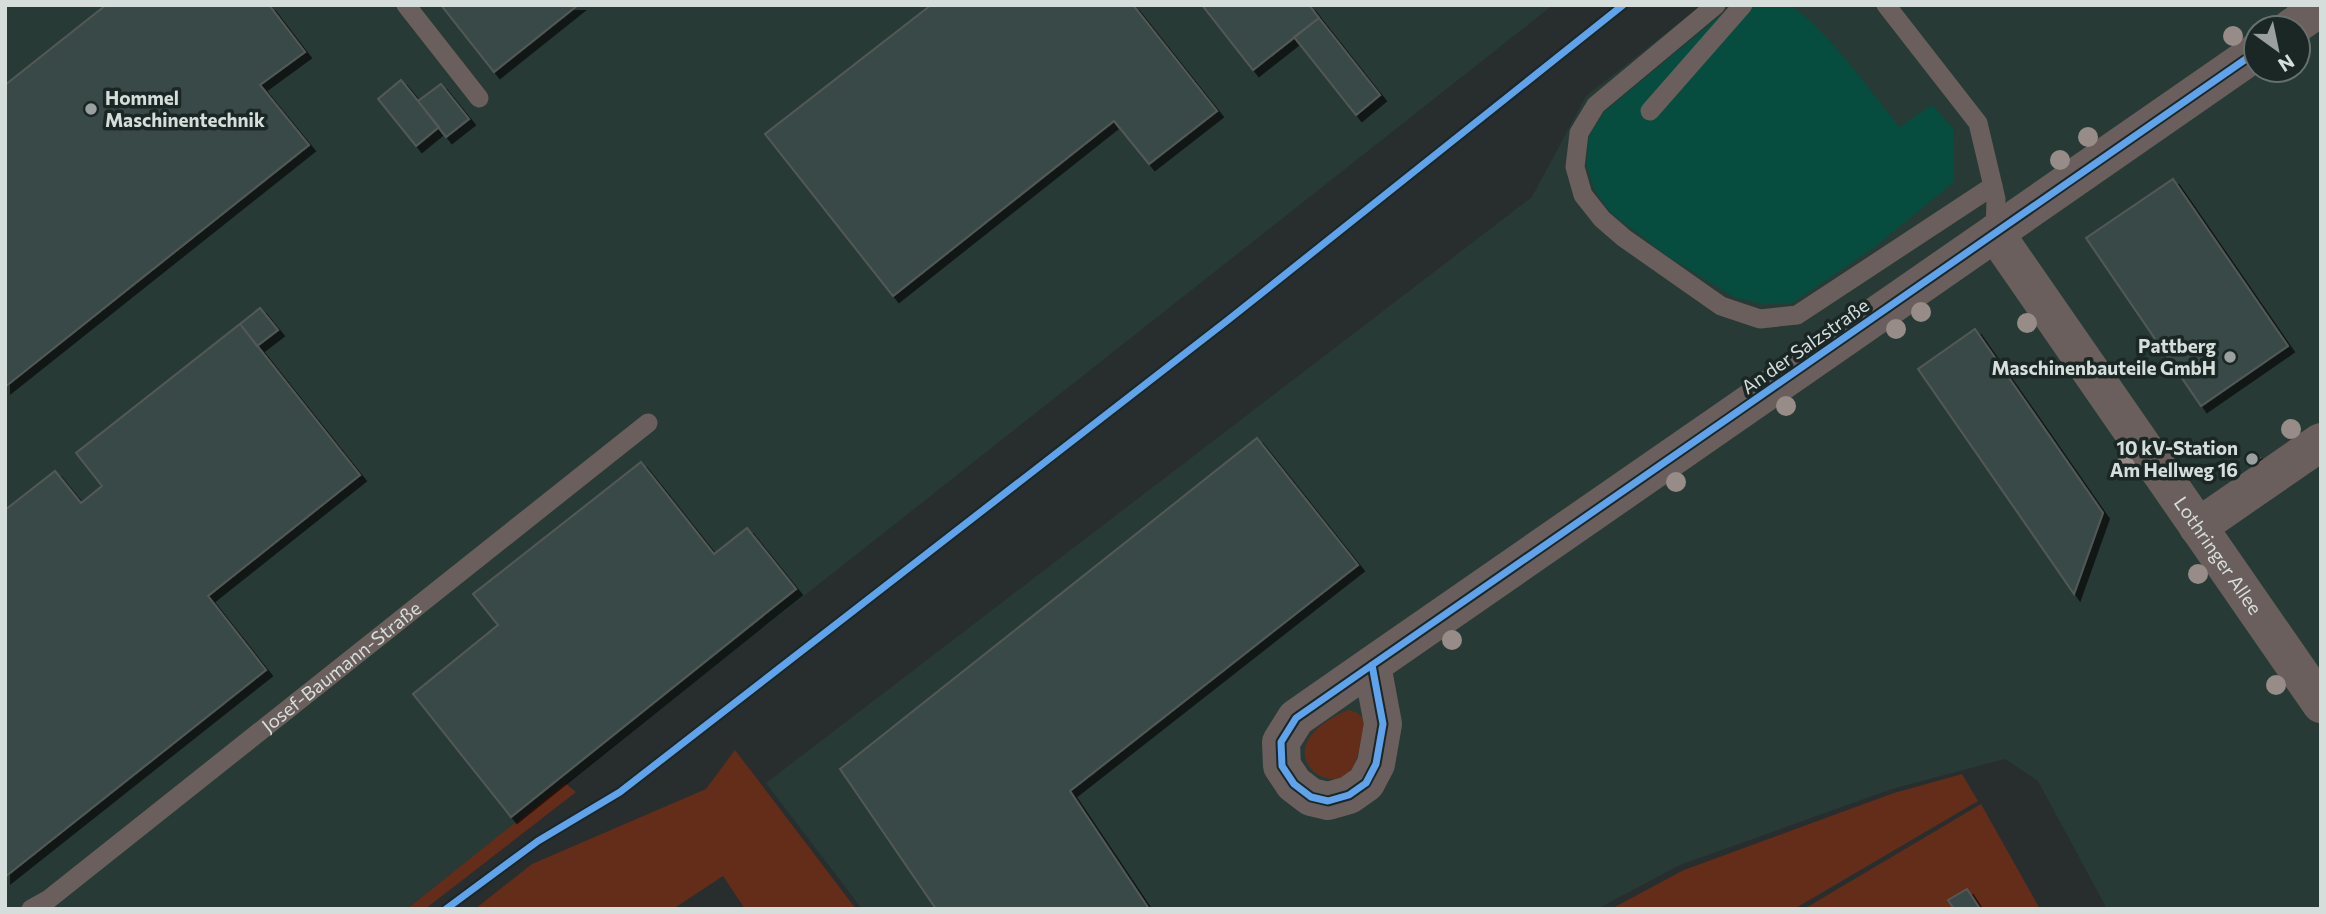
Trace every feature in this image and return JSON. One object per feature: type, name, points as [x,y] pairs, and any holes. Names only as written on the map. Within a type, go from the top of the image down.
[{"type":"street","name":"An der Salzstraße","points":[[1372,665],[2242,62]]},
{"type":"street","name":"Lothringer Allee","points":[[1995,233],[2321,704]]},
{"type":"street","points":[[2199,527],[2321,442]]},
{"type":"lane","points":[[406,5],[479,98]]},
{"type":"lane","points":[[1717,5],[1597,105],[1579,133],[1575,167],[1583,195],[1602,219],[1624,238],[1721,306],[1760,318],[1797,315],[1993,186]]},
{"type":"lane","points":[[1650,111],[1743,5]]},
{"type":"lane","points":[[1886,5],[1978,123],[1996,199],[1995,233]]},
{"type":"lane","name":"Josef-Baumann-Straße","points":[[31,909],[49,899],[648,422]]},
{"type":"shaded area","points":[[1767,4],[1789,6],[1801,13],[1831,42],[1900,127],[1932,105],[1953,128],[1954,182],[1876,246],[1791,304],[1763,304],[1734,297],[1669,257],[1610,212],[1594,189],[1586,164],[1589,136],[1604,112],[1733,5],[1747,12]]},
{"type":"shaded area","points":[[5,5],[1553,5],[407,909],[5,909]]},
{"type":"shaded area","points":[[1702,5],[2321,5],[2321,909],[2107,909],[2038,781],[2005,759],[1892,789],[1680,865],[1597,909],[862,909],[766,783],[1532,197],[1586,96]]},
{"type":"shaded area","points":[[1348,710],[1362,718],[1358,755],[1348,774],[1335,779],[1323,777],[1314,772],[1307,763],[1307,743],[1317,729]]},
{"type":"shaded area","points":[[735,750],[856,909],[745,909],[723,876],[673,909],[475,909],[532,864],[706,789]]},
{"type":"shaded area","points":[[1962,774],[1978,801],[1794,909],[1611,909],[1684,870],[1894,793]]},
{"type":"shaded area","points":[[565,783],[576,792],[425,909],[407,909]]},
{"type":"shaded area","points":[[1981,804],[2040,909],[1804,909]]},
{"type":"building","points":[[106,5],[269,5],[305,52],[260,85],[309,145],[5,387],[5,85]]},
{"type":"building","points":[[441,5],[578,5],[494,72]]},
{"type":"building","points":[[931,5],[1133,5],[1217,111],[1149,164],[1114,121],[893,296],[765,134]]},
{"type":"building","points":[[1202,5],[1309,5],[1319,18],[1253,70]]},
{"type":"building","points":[[1319,18],[1380,95],[1356,115],[1294,37]]},
{"type":"building","points":[[401,80],[439,127],[416,146],[378,99]]},
{"type":"building","points":[[441,84],[469,119],[446,137],[418,101]]},
{"type":"building","points":[[2173,179],[2288,346],[2201,406],[2086,238]]},
{"type":"building","points":[[260,308],[278,330],[257,346],[240,324]]},
{"type":"building","points":[[240,324],[360,475],[208,596],[266,670],[5,877],[5,510],[55,471],[81,503],[102,486],[76,453]]},
{"type":"building","points":[[1975,329],[2103,513],[2074,594],[1918,369]]},
{"type":"building","points":[[1257,438],[1358,565],[1070,791],[1149,909],[936,909],[840,769]]},
{"type":"building","name":"10 kV-Station Am Hellweg 16","points":[[2256,453],[2260,458],[2248,465],[2245,460]]},
{"type":"building","points":[[641,462],[714,554],[747,528],[796,589],[511,817],[413,694],[498,625],[473,594]]},
{"type":"building","points":[[1967,889],[1980,909],[1954,909],[1948,900]]},
{"type":"cycle path","points":[[446,909],[538,841],[620,792],[1228,320],[1623,5]]},
{"type":"cycle path","points":[[1372,665],[2242,62]]},
{"type":"cycle path","points":[[1372,665],[1383,724],[1376,764],[1366,783],[1349,795],[1328,801],[1311,797],[1294,784],[1282,766],[1281,742],[1296,718],[1372,665]]},
{"type":"place","name":"Hommel Maschinentechnik","points":[[91,109]]},
{"type":"place","name":"Pattberg Maschinenbauteile GmbH","points":[[2230,357]]},
{"type":"place","name":"10 kV-Station Am Hellweg 16","points":[[2252,459]]}]
